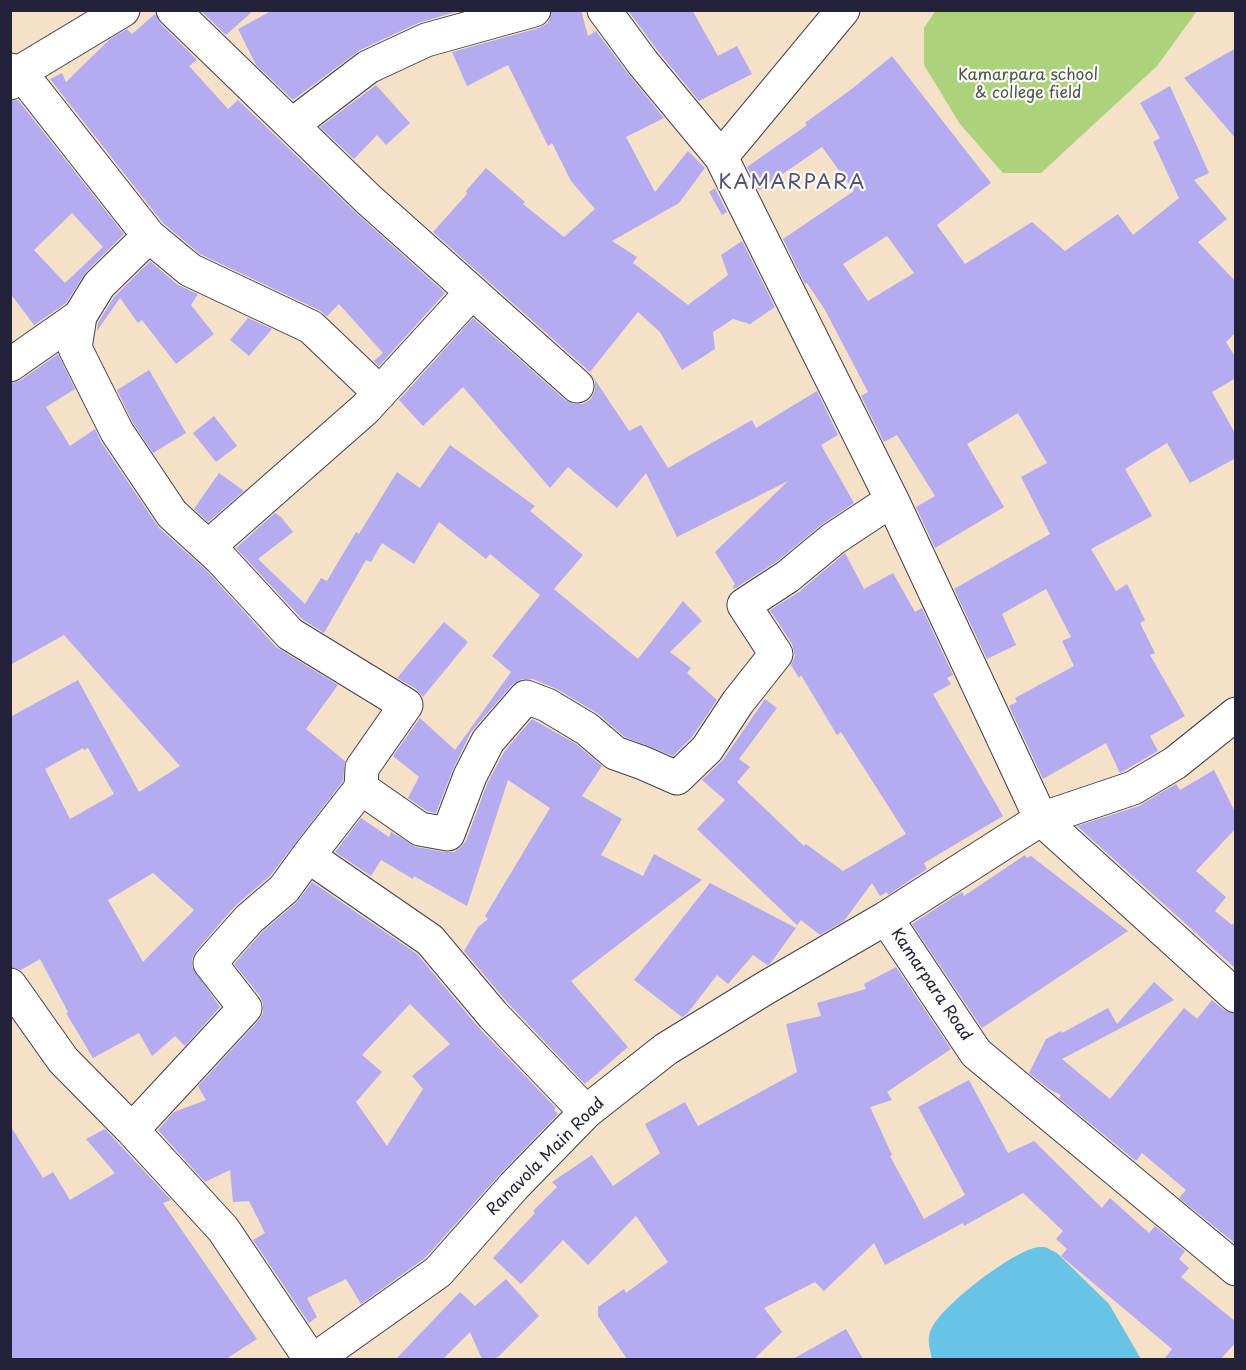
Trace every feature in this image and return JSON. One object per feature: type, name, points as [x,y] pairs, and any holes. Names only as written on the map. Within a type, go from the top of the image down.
[{"type":"street","points":[[123,10],[14,75],[149,236],[189,270],[311,327],[380,393]]},
{"type":"street","points":[[174,10],[368,199],[577,386]]},
{"type":"street","points":[[292,125],[368,67],[426,40],[534,10]]},
{"type":"street","points":[[604,10],[643,63],[721,157],[892,500],[1041,819],[1236,996]]},
{"type":"street","points":[[721,157],[843,10]]},
{"type":"street","points":[[132,1130],[245,1008],[210,963],[249,919],[284,889],[361,788],[362,768],[406,705],[290,634],[208,547],[171,514],[117,432],[75,348],[80,316],[99,285],[149,236]]},
{"type":"street","points":[[208,547],[365,409],[472,292]]},
{"type":"street","points":[[10,365],[80,316]]},
{"type":"street","points":[[361,788],[420,829],[448,834],[470,776],[489,741],[526,697],[547,705],[587,729],[615,753],[677,778],[707,749],[738,702],[776,654],[744,605],[787,577],[832,538],[892,500]]},
{"type":"street","name":"Kamarpara Road","points":[[1234,719],[1175,763],[1133,788],[1041,819],[886,918],[976,1053],[1236,1269]]},
{"type":"street","points":[[308,856],[430,940],[493,1015],[586,1112]]},
{"type":"street","name":"Ranavola Main Road","points":[[313,1359],[438,1272],[514,1186],[586,1112],[666,1049],[886,918]]},
{"type":"street","points":[[10,985],[63,1060],[224,1229],[313,1359]]},
{"type":"green space","name":"Kamarpara school & college field","points":[[936,10],[1197,11],[1157,66],[1041,173],[1003,173],[960,124],[924,65],[924,28]]},
{"type":"water","points":[[1045,1247],[1057,1253],[1109,1304],[1141,1359],[932,1359],[930,1332],[959,1297],[1006,1262],[1033,1248]]},
{"type":"building","points":[[200,10],[254,10],[226,35]]},
{"type":"building","points":[[273,10],[462,10],[418,23],[360,50],[293,100],[256,65],[238,29]]},
{"type":"building","points":[[552,10],[581,10],[588,36],[596,31],[664,118],[626,137],[655,192],[688,151],[705,168],[679,203],[612,241],[637,257],[633,263],[688,305],[728,275],[721,255],[742,241],[775,307],[750,324],[733,319],[713,332],[715,349],[682,370],[660,332],[638,312],[590,372],[433,232],[467,194],[466,191],[486,168],[525,202],[523,204],[564,237],[595,209],[571,181],[552,143],[548,146],[508,65],[467,86],[452,52],[539,28],[548,23]]},
{"type":"building","points":[[632,10],[692,10],[718,56],[737,46],[752,74],[699,101],[629,12]]},
{"type":"building","points":[[155,14],[160,23],[197,60],[189,66],[228,109],[238,100],[355,212],[445,293],[379,366],[374,361],[383,353],[339,304],[327,316],[319,310],[200,254],[163,223],[50,79],[62,73],[66,82],[110,39],[127,29],[132,34]]},
{"type":"building","points":[[1236,48],[1236,139],[1184,78]]},
{"type":"building","points":[[892,56],[991,183],[937,225],[965,264],[1032,222],[1065,251],[1118,214],[1133,235],[1179,198],[1153,142],[1160,138],[1140,103],[1170,86],[1209,173],[1194,180],[1227,219],[1198,242],[1236,282],[1236,332],[1226,342],[1236,358],[1236,378],[1212,392],[1236,435],[1236,458],[1190,483],[1167,443],[1125,469],[1152,516],[1091,549],[1116,591],[1127,584],[1145,620],[1140,623],[1155,653],[1150,655],[1185,716],[1150,736],[1158,751],[1120,773],[1106,743],[1043,779],[1009,706],[1017,702],[1015,698],[1074,666],[1062,641],[1071,637],[1046,589],[1002,614],[1016,645],[987,659],[954,589],[1050,534],[1021,477],[1047,463],[1018,413],[967,444],[1004,507],[935,548],[916,507],[935,496],[897,435],[884,442],[861,396],[868,392],[825,310],[807,283],[805,284],[783,239],[854,191],[822,147],[759,190],[747,167],[807,125],[805,123]],"holes":[[[887,236],[914,273],[868,301],[843,264]]]},
{"type":"building","points":[[376,85],[410,123],[386,145],[377,135],[354,159],[320,127]]},
{"type":"building","points":[[18,100],[124,234],[86,272],[66,303],[34,325],[10,293],[10,101]],"holes":[[[72,213],[103,247],[65,283],[34,250]]]},
{"type":"building","points":[[715,188],[727,212],[722,215],[709,192]]},
{"type":"building","points":[[150,261],[178,285],[198,294],[191,305],[214,334],[176,364],[142,320],[138,323],[120,298],[97,331],[98,323],[114,297]]},
{"type":"building","points":[[248,318],[272,329],[249,356],[230,340]]},
{"type":"building","points":[[473,318],[565,400],[574,404],[583,404],[591,399],[595,390],[595,381],[590,372],[629,431],[641,425],[668,468],[752,420],[756,428],[817,391],[838,435],[821,445],[854,503],[821,525],[776,562],[734,589],[735,584],[715,552],[788,481],[677,537],[646,473],[617,508],[568,467],[550,488],[463,387],[423,426],[399,400]]},
{"type":"building","points":[[58,354],[75,389],[46,407],[70,446],[95,429],[101,442],[159,528],[207,571],[276,647],[338,685],[306,729],[345,761],[343,781],[270,876],[235,906],[196,951],[192,959],[192,967],[220,1007],[185,1046],[175,1036],[152,1056],[139,1033],[93,1058],[66,1013],[68,1012],[40,959],[21,970],[10,967],[10,717],[78,680],[139,792],[180,766],[64,635],[10,665],[10,384],[21,380]],"holes":[[[83,748],[84,750],[88,748],[114,794],[70,819],[45,769]],[[153,873],[194,910],[143,962],[108,900]]]},
{"type":"building","points":[[149,370],[186,433],[153,453],[133,423],[117,390]]},
{"type":"building","points":[[214,416],[237,446],[216,462],[193,433]]},
{"type":"building","points":[[450,445],[535,506],[530,511],[583,555],[554,589],[638,659],[683,601],[702,621],[670,652],[691,668],[687,673],[717,700],[692,737],[673,756],[625,737],[597,713],[557,689],[533,679],[522,679],[512,685],[471,732],[453,769],[436,813],[427,811],[408,798],[419,777],[393,756],[420,718],[455,750],[511,672],[492,656],[540,595],[490,554],[486,559],[439,522],[414,564],[382,543],[371,562],[366,560],[324,633],[302,619],[236,548],[275,513],[281,517],[293,532],[258,559],[305,604],[321,578],[327,581],[356,532],[359,534],[397,472],[420,488]]},
{"type":"building","points":[[219,473],[244,491],[208,522],[194,509]]},
{"type":"building","points":[[845,553],[864,589],[893,573],[915,612],[922,608],[953,675],[947,678],[951,684],[933,694],[1003,816],[924,863],[927,869],[888,895],[887,892],[880,896],[872,883],[844,921],[820,935],[801,920],[797,925],[697,829],[725,800],[702,780],[723,760],[765,699],[777,708],[739,759],[750,767],[737,782],[804,846],[806,844],[843,871],[906,834],[841,732],[837,735],[801,675],[799,678],[791,665],[795,656],[792,644],[770,610],[799,592]]},
{"type":"building","points":[[444,622],[468,642],[423,697],[416,689],[397,678]]},
{"type":"building","points":[[532,719],[576,744],[602,766],[582,796],[622,819],[601,855],[643,876],[654,854],[702,880],[571,981],[628,1047],[585,1084],[507,1002],[464,951],[478,927],[488,919],[485,916],[550,808],[508,780],[467,906],[381,860],[371,876],[335,852],[361,818],[389,837],[391,832],[416,847],[445,852],[454,852],[460,848],[466,841],[487,784],[504,752]]},
{"type":"building","points":[[1214,770],[1236,814],[1236,828],[1196,871],[1226,897],[1215,911],[1232,925],[1236,921],[1236,969],[1077,826],[1139,806],[1176,784],[1180,790]]},
{"type":"building","points":[[1025,855],[1027,858],[1031,856],[1128,931],[982,1028],[912,924],[960,893],[962,892],[964,896]]},
{"type":"building","points":[[312,882],[417,954],[479,1028],[556,1108],[554,1110],[558,1114],[500,1174],[425,1258],[361,1304],[346,1279],[307,1298],[317,1317],[309,1323],[253,1240],[265,1233],[249,1201],[233,1202],[230,1170],[205,1182],[158,1130],[174,1112],[206,1100],[198,1086],[259,1020],[263,1013],[260,996],[234,964],[262,932],[296,903]],"holes":[[[410,1004],[450,1044],[412,1076],[423,1089],[387,1146],[356,1102],[382,1072],[362,1055]]]},
{"type":"building","points":[[710,883],[796,928],[770,964],[767,965],[753,955],[728,984],[717,975],[687,1014],[682,1017],[634,980]]},
{"type":"building","points":[[896,967],[951,1049],[887,1092],[892,1100],[870,1107],[892,1155],[890,1156],[924,1219],[965,1195],[918,1107],[969,1080],[1008,1153],[1034,1141],[1102,1208],[1110,1198],[1149,1233],[1155,1226],[1185,1251],[1179,1259],[1189,1268],[1181,1277],[1236,1322],[1236,1342],[1221,1359],[1164,1359],[1172,1349],[1061,1256],[1067,1249],[1056,1239],[1063,1231],[1023,1193],[964,1226],[963,1223],[885,1265],[874,1243],[824,1291],[815,1282],[764,1308],[782,1332],[754,1359],[627,1359],[598,1316],[598,1307],[624,1289],[626,1293],[668,1262],[636,1216],[588,1265],[563,1240],[521,1284],[493,1258],[557,1187],[552,1182],[592,1155],[613,1186],[660,1153],[645,1124],[685,1102],[698,1126],[797,1072],[786,1024],[821,1016],[817,1003],[866,989],[864,984]]},
{"type":"building","points":[[1154,982],[1174,1000],[1062,1059],[1110,1099],[1184,1008],[1197,1019],[1212,1000],[1224,1010],[1236,1014],[1236,1244],[1179,1198],[1186,1190],[1142,1153],[1136,1161],[1059,1098],[1061,1095],[1049,1089],[1029,1073],[1046,1039],[1108,1008],[1117,1024]]},
{"type":"building","points":[[10,1125],[43,1178],[53,1172],[70,1200],[115,1173],[86,1139],[105,1129],[171,1200],[163,1203],[257,1339],[226,1359],[10,1359]]},
{"type":"building","points":[[506,1279],[539,1316],[498,1357],[482,1359],[470,1332],[443,1359],[396,1359],[460,1292],[475,1306]]},
{"type":"building","points":[[846,1329],[863,1359],[793,1359]]},
{"type":"district","name":"KAMARPARA","points":[[792,183]]}]
